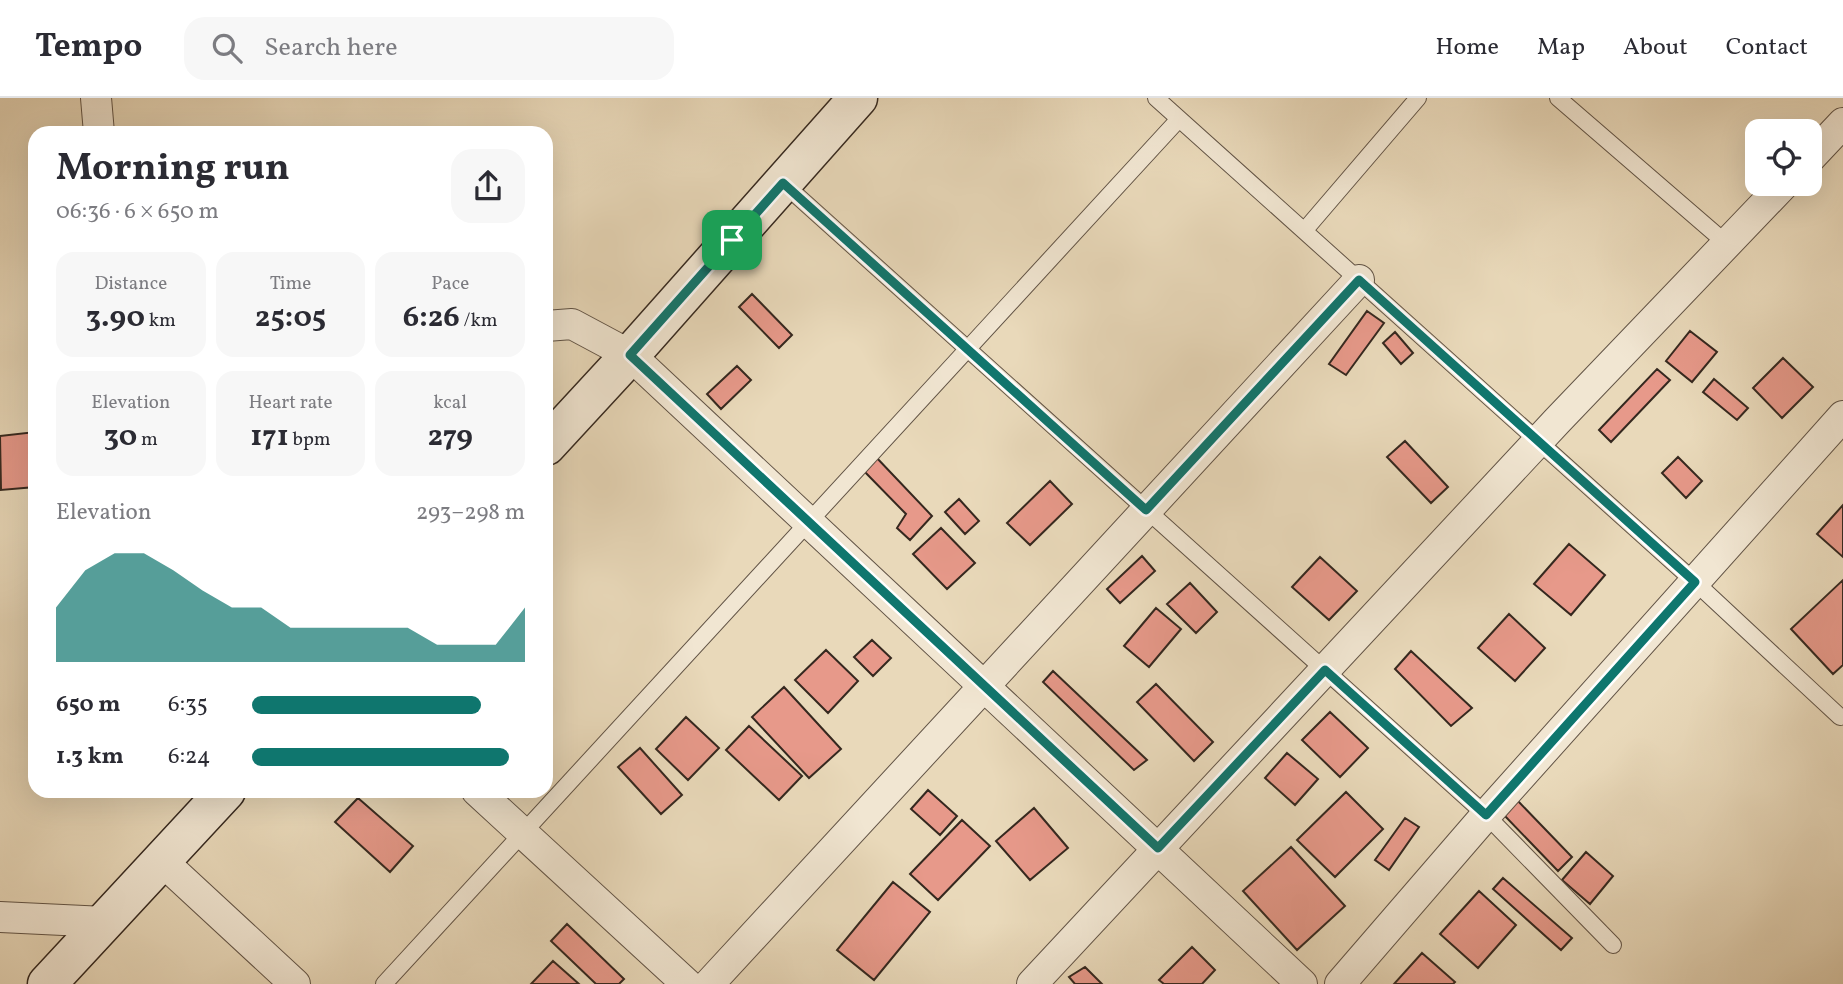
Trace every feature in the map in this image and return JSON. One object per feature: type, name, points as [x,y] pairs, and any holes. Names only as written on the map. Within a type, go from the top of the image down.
[{"type":"street","points":[[96,98],[98,126]]},
{"type":"street","points":[[553,438],[858,98]]},
{"type":"street","points":[[1822,145],[1843,123]]},
{"type":"street","points":[[1032,984],[1538,441],[1773,196]]},
{"type":"street","points":[[709,984],[1359,280]]},
{"type":"street","points":[[553,325],[572,324],[630,355],[1302,984]]},
{"type":"street","points":[[1340,984],[1486,815],[1843,416]]},
{"type":"street","points":[[47,984],[217,798]]},
{"type":"street","points":[[485,798],[687,984]]},
{"type":"street","points":[[161,860],[295,984]]},
{"type":"street","points":[[0,917],[105,922]]},
{"type":"lane","points":[[1156,98],[1695,582],[1840,717]]},
{"type":"lane","points":[[1304,231],[1418,98]]},
{"type":"lane","points":[[1558,98],[1727,244]]},
{"type":"lane","points":[[384,984],[1179,119]]},
{"type":"lane","points":[[783,183],[1486,815],[1613,944]]},
{"type":"building","points":[[752,294],[792,335],[779,348],[739,307]]},
{"type":"building","points":[[1367,311],[1384,323],[1346,375],[1329,364]]},
{"type":"building","points":[[1690,331],[1717,352],[1692,382],[1666,361]]},
{"type":"building","points":[[1395,332],[1413,353],[1401,364],[1383,343]]},
{"type":"building","points":[[1783,358],[1813,387],[1782,418],[1753,388]]},
{"type":"building","points":[[737,366],[751,380],[721,409],[707,394]]},
{"type":"building","points":[[1657,369],[1670,380],[1611,442],[1599,430]]},
{"type":"building","points":[[1714,379],[1748,408],[1737,420],[1703,392]]},
{"type":"building","points":[[28,433],[28,488],[1,490],[0,436]]},
{"type":"building","points":[[1405,441],[1448,487],[1431,503],[1387,457]]},
{"type":"building","points":[[875,456],[932,516],[910,540],[897,528],[906,514],[861,468]]},
{"type":"building","points":[[1678,457],[1702,481],[1686,498],[1662,473]]},
{"type":"building","points":[[1050,481],[1072,504],[1030,545],[1007,523]]},
{"type":"building","points":[[959,499],[979,521],[965,534],[945,512]]},
{"type":"building","points":[[1843,505],[1843,557],[1817,534]]},
{"type":"building","points":[[941,528],[975,563],[947,589],[913,554]]},
{"type":"building","points":[[1569,544],[1605,575],[1571,615],[1534,584]]},
{"type":"building","points":[[1142,556],[1155,571],[1120,603],[1107,589]]},
{"type":"building","points":[[1320,557],[1357,591],[1329,620],[1292,587]]},
{"type":"building","points":[[1843,580],[1843,665],[1833,674],[1791,629]]},
{"type":"building","points":[[1190,583],[1217,612],[1196,633],[1167,604]]},
{"type":"building","points":[[1156,608],[1181,629],[1149,667],[1124,646]]},
{"type":"building","points":[[1509,614],[1545,648],[1515,681],[1478,648]]},
{"type":"building","points":[[872,640],[891,658],[873,676],[854,657]]},
{"type":"building","points":[[826,650],[858,681],[828,713],[795,680]]},
{"type":"building","points":[[1411,651],[1472,708],[1451,726],[1395,669]]},
{"type":"building","points":[[1053,671],[1147,760],[1134,770],[1043,682]]},
{"type":"building","points":[[1156,684],[1213,742],[1194,761],[1137,702]]},
{"type":"building","points":[[784,687],[841,749],[809,778],[752,717]]},
{"type":"building","points":[[1330,712],[1368,748],[1340,777],[1302,740]]},
{"type":"building","points":[[686,717],[719,748],[688,780],[656,749]]},
{"type":"building","points":[[749,726],[802,776],[779,800],[726,750]]},
{"type":"building","points":[[640,748],[682,795],[661,814],[618,767]]},
{"type":"building","points":[[1287,753],[1318,779],[1295,805],[1265,778]]},
{"type":"building","points":[[928,790],[957,816],[940,835],[911,809]]},
{"type":"building","points":[[1346,792],[1383,829],[1335,877],[1297,840]]},
{"type":"building","points":[[358,798],[413,846],[390,872],[335,822]]},
{"type":"building","points":[[1517,800],[1572,857],[1558,871],[1503,814]]},
{"type":"building","points":[[1034,808],[1068,848],[1030,880],[996,841]]},
{"type":"building","points":[[1405,818],[1419,827],[1389,870],[1375,860]]},
{"type":"building","points":[[962,820],[990,846],[938,900],[910,874]]},
{"type":"building","points":[[1291,847],[1345,906],[1297,950],[1243,891]]},
{"type":"building","points":[[1586,852],[1613,876],[1590,904],[1562,880]]},
{"type":"building","points":[[1503,878],[1572,938],[1561,950],[1493,889]]},
{"type":"building","points":[[893,882],[930,912],[874,980],[837,950]]},
{"type":"building","points":[[1479,891],[1516,925],[1478,968],[1440,934]]},
{"type":"building","points":[[567,924],[624,979],[619,984],[596,984],[551,941]]},
{"type":"building","points":[[1192,947],[1215,970],[1202,984],[1164,984],[1159,980]]},
{"type":"building","points":[[1422,953],[1455,982],[1394,984]]},
{"type":"building","points":[[553,961],[579,984],[531,984]]},
{"type":"building","points":[[1085,967],[1102,984],[1075,984],[1069,977]]},
{"type":"route","points":[[783,183],[1146,510],[1359,280],[1695,582],[1486,815],[1325,670],[1158,848],[630,355],[732,240],[783,183]]}]
